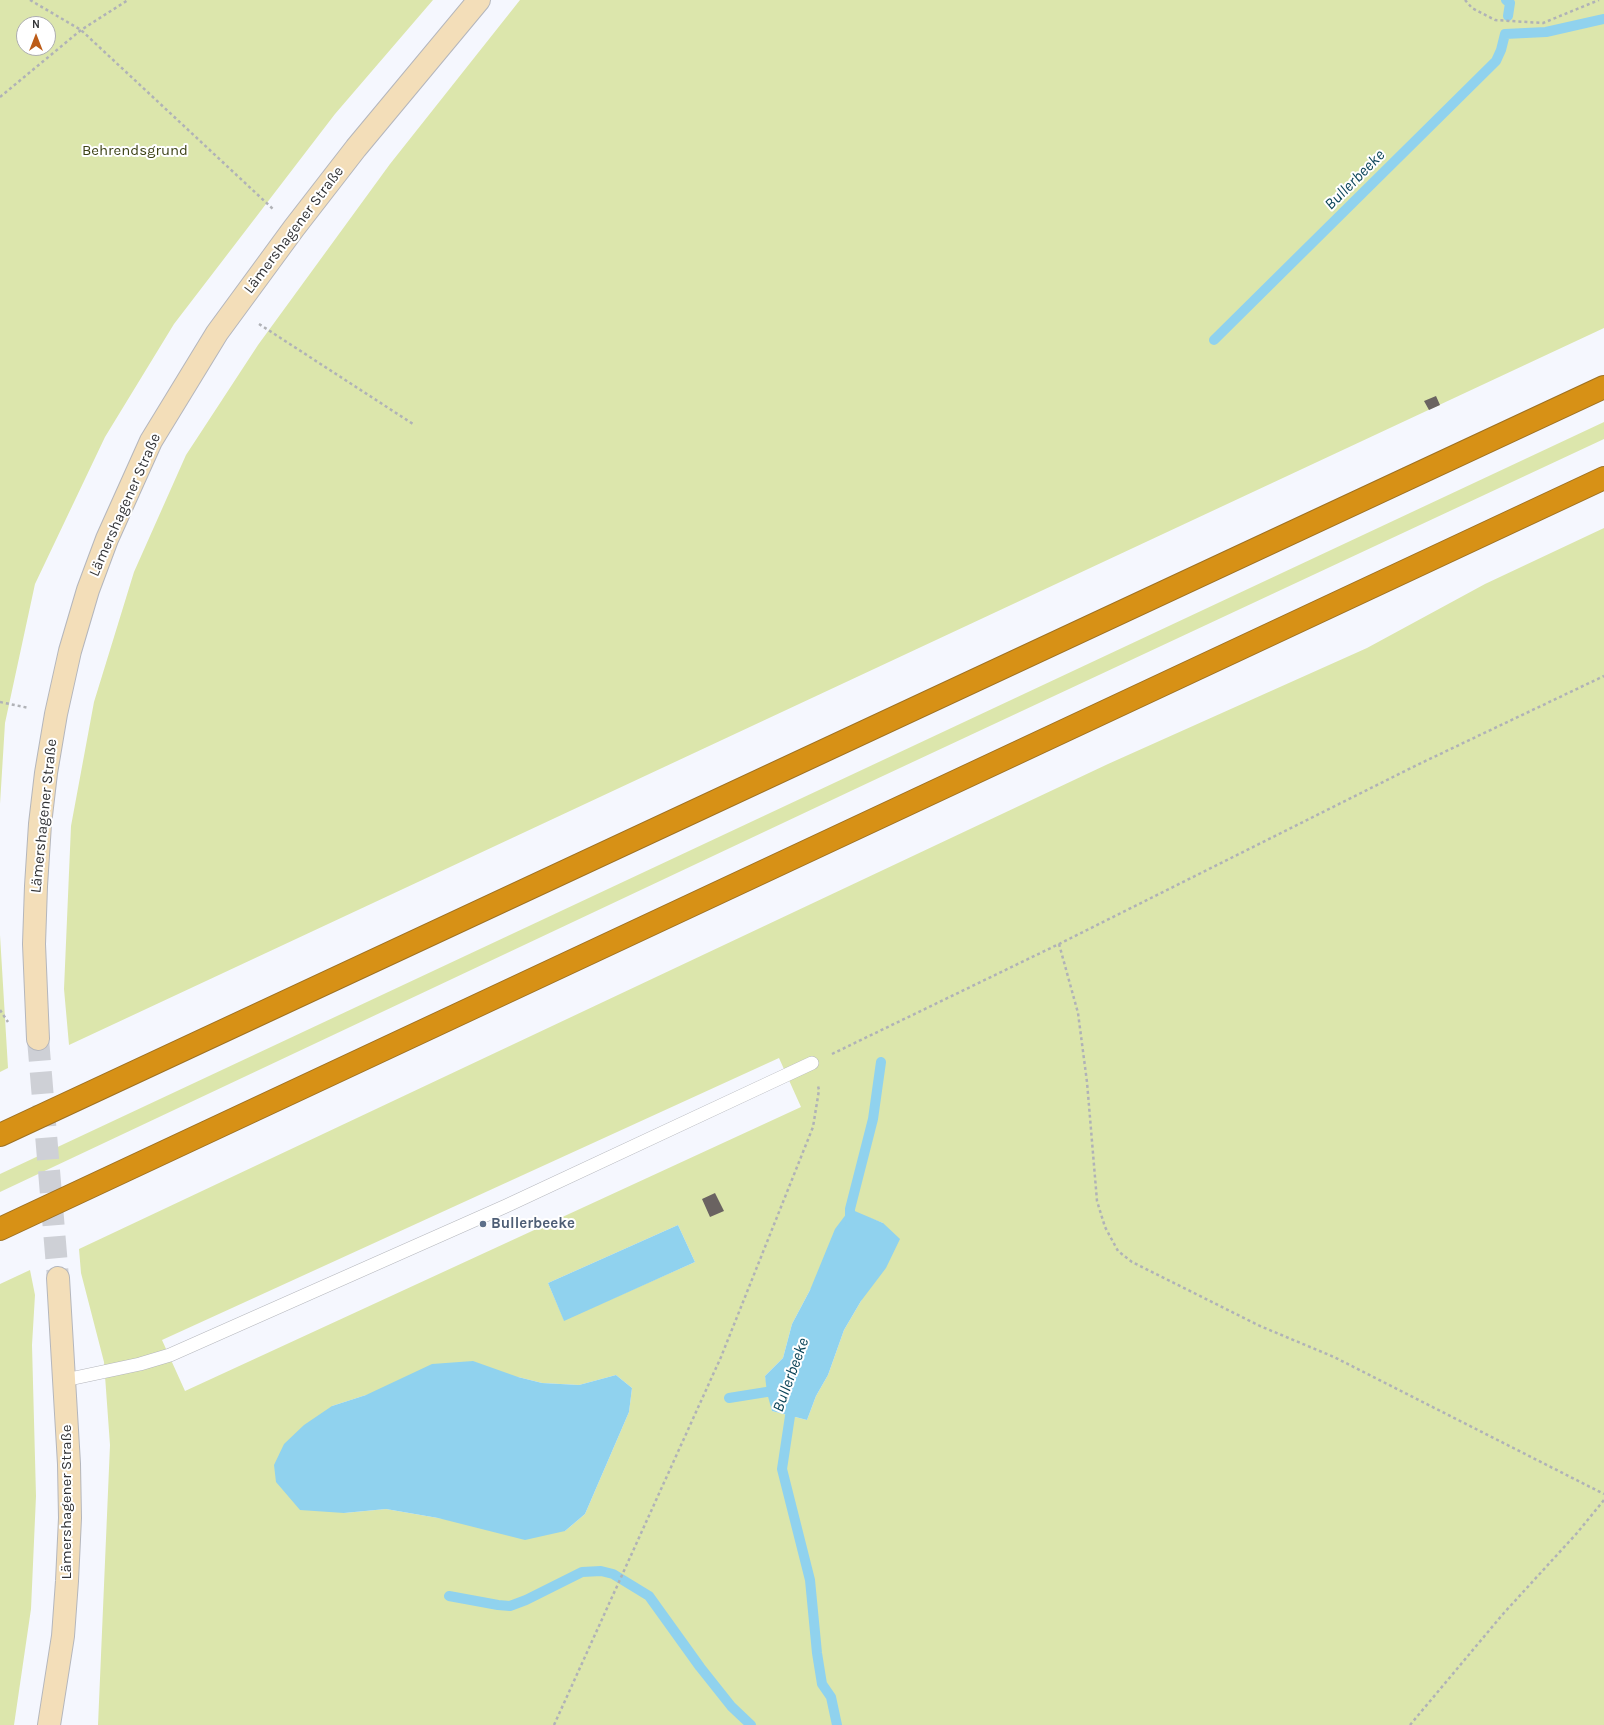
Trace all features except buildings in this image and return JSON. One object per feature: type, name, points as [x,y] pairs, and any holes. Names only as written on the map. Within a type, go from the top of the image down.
[{"type":"highway","points":[[0,1135],[1604,387]]},
{"type":"highway","points":[[0,1229],[1604,478]]},
{"type":"main road","name":"Lämershagener Straße","points":[[38,1039],[34,944],[40,824],[56,714],[70,650],[88,590],[107,539],[151,441],[185,384],[235,309],[294,228],[356,148],[479,0]]},
{"type":"main road","name":"Lämershagener Straße","points":[[49,1725],[62,1643],[68,1581],[70,1464],[58,1278]]},
{"type":"lane","points":[[65,1380],[170,1356],[506,1206],[812,1064]]},
{"type":"path","points":[[30,0],[81,30],[294,228]]},
{"type":"path","points":[[0,97],[81,30],[128,0]]},
{"type":"path","points":[[1465,0],[1472,8],[1495,20],[1543,23],[1600,0]]},
{"type":"path","points":[[235,309],[413,424]]},
{"type":"path","points":[[554,1725],[721,1357],[813,1127],[819,1090],[812,1064],[1059,944],[1416,765],[1604,676]]},
{"type":"path","points":[[1059,944],[1078,1013],[1087,1082],[1097,1201],[1105,1227],[1118,1251],[1132,1262],[1260,1326],[1334,1357],[1604,1494]]},
{"type":"path","points":[[1410,1725],[1503,1614],[1604,1500]]},
{"type":"green space","name":"Behrendsgrund","points":[[0,0],[433,0],[335,114],[174,324],[105,437],[35,584],[5,723],[0,804]]},
{"type":"green space","points":[[520,0],[1604,0],[1604,328],[69,1045],[64,989],[71,826],[94,702],[134,572],[186,455],[258,345],[390,164]]},
{"type":"green space","points":[[1604,422],[1604,439],[870,782],[0,1192],[0,1174]]},
{"type":"green space","points":[[1604,528],[1604,1725],[98,1725],[110,1445],[104,1362],[81,1273],[79,1249],[1108,764],[1367,648],[1485,584]],"holes":[[[779,1058],[801,1107],[185,1391],[162,1340]],[[867,1217],[883,1223],[861,1301],[844,1330],[828,1375],[816,1396],[807,1420],[772,1411],[765,1376],[783,1358],[792,1324],[810,1290]],[[678,1225],[695,1262],[564,1320],[548,1283]],[[616,1375],[632,1388],[629,1412],[585,1514],[565,1531],[438,1518],[386,1509],[344,1513],[332,1406],[366,1395],[518,1377],[542,1383],[579,1385]]]},
{"type":"green space","points":[[0,935],[8,1068],[0,1072]]},
{"type":"green space","points":[[30,1270],[35,1295],[32,1345],[36,1496],[31,1609],[14,1725],[0,1725],[0,1284]]},
{"type":"water","points":[[850,1209],[883,1223],[900,1239],[886,1268],[861,1301],[844,1330],[828,1375],[816,1396],[807,1420],[772,1411],[767,1393],[765,1376],[783,1358],[792,1324],[810,1290],[835,1229]]},
{"type":"water","points":[[678,1225],[695,1262],[564,1321],[548,1283]]},
{"type":"water","points":[[473,1361],[518,1377],[542,1383],[579,1385],[616,1375],[632,1388],[629,1412],[585,1514],[565,1531],[525,1540],[438,1518],[386,1509],[344,1513],[300,1510],[276,1482],[274,1465],[284,1444],[304,1425],[332,1406],[366,1395],[432,1364]]},
{"type":"waterway","name":"Bullerbeeke","points":[[1506,0],[1510,3],[1508,16]]},
{"type":"waterway","name":"Bullerbeeke","points":[[1214,340],[1496,61],[1501,50],[1505,34],[1546,32],[1604,19]]},
{"type":"waterway","name":"Bullerbeeke","points":[[850,1222],[850,1209],[873,1119],[881,1062]]},
{"type":"waterway","points":[[729,1398],[779,1390]]},
{"type":"waterway","name":"Bullerbeeke","points":[[794,1404],[790,1416],[782,1469],[810,1580],[817,1653],[822,1684],[831,1697],[837,1725]]},
{"type":"waterway","points":[[449,1596],[510,1606],[526,1600],[582,1572],[601,1571],[613,1574],[649,1596],[700,1667],[731,1706],[751,1725]]},
{"type":"tunnel","points":[[38,1039],[58,1278]]},
{"type":"place","name":"Bullerbeeke","points":[[483,1224]]}]
